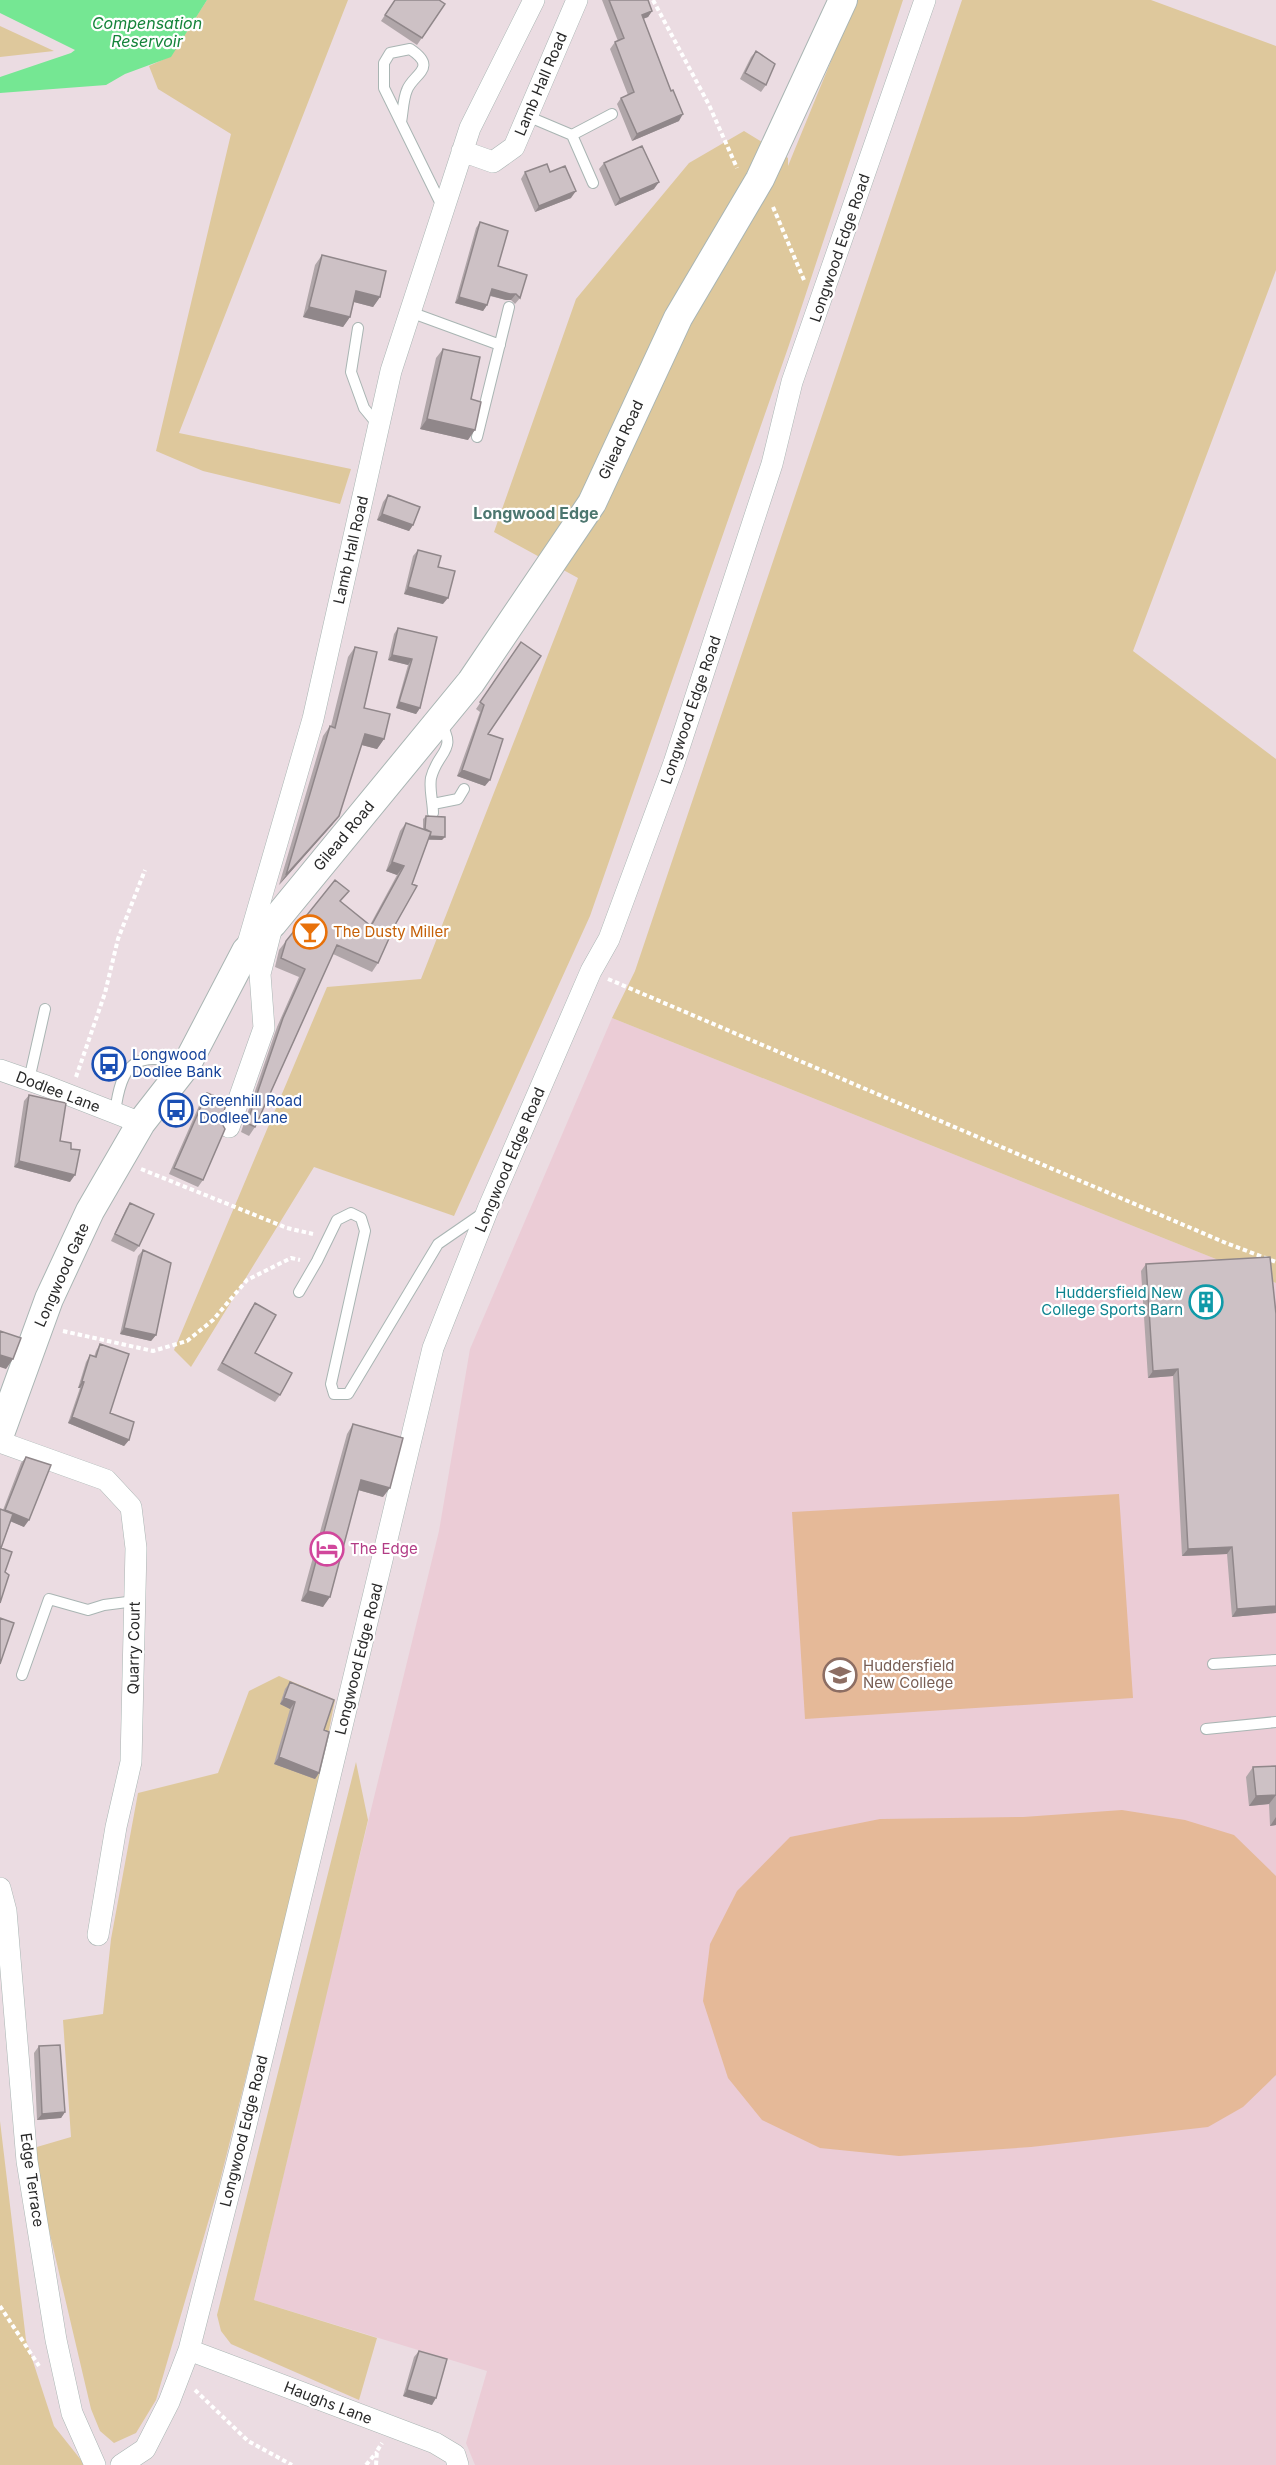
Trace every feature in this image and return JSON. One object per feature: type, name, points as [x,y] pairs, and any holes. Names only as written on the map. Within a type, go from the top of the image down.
[{"type":"street","name":"Lamb Hall Road","points":[[246,951],[313,719],[391,371],[470,128],[534,0]]},
{"type":"street","name":"Lamb Hall Road","points":[[462,151],[493,162],[514,147],[577,0]]},
{"type":"street","name":"Gilead Road","points":[[187,1064],[246,951],[273,922],[471,682],[592,503],[678,318],[755,187],[843,0]]},
{"type":"street","name":"Longwood Edge Road","points":[[121,2465],[145,2449],[169,2402],[189,2350],[244,2134],[433,1348],[488,1209],[591,971],[609,939],[674,763],[772,464],[792,382],[925,0]]},
{"type":"street","points":[[229,1127],[264,1028],[260,974],[273,922]]},
{"type":"street","name":"Longwood Gate","points":[[0,1434],[49,1299],[90,1212],[120,1161],[128,1118],[187,1064]]},
{"type":"street","name":"Dodlee Lane","points":[[0,1070],[128,1118]]},
{"type":"street","name":"Quarry Court","points":[[0,1442],[106,1480],[131,1508],[136,1548],[131,1762],[116,1827],[98,1935]]},
{"type":"street","name":"Edge Terrace","points":[[0,1888],[6,1911],[27,2161],[56,2340],[72,2413],[95,2465]]},
{"type":"street","name":"Haughs Lane","points":[[189,2350],[435,2443],[455,2456],[458,2465]]},
{"type":"lane","points":[[401,122],[407,88],[421,75],[423,64],[420,56],[410,49],[390,53],[384,63],[384,88],[444,209]]},
{"type":"lane","points":[[572,135],[612,114]]},
{"type":"lane","points":[[527,116],[572,135],[593,183]]},
{"type":"lane","points":[[477,437],[510,307]]},
{"type":"lane","points":[[410,312],[500,345]]},
{"type":"lane","points":[[357,328],[351,372],[364,408],[379,426]]},
{"type":"lane","points":[[439,721],[449,735],[448,746],[434,769],[430,782],[433,808],[458,799],[464,789]]},
{"type":"lane","points":[[29,1080],[45,1009]]},
{"type":"lane","points":[[128,1118],[118,1090],[124,1072],[136,1063],[153,1058],[187,1064]]},
{"type":"lane","points":[[299,1292],[337,1220],[351,1213],[361,1218],[365,1231],[331,1384],[334,1394],[348,1394],[438,1244],[488,1209]]},
{"type":"lane","points":[[22,1675],[49,1599],[88,1610],[104,1605],[135,1601]]},
{"type":"lane","points":[[1213,1664],[1276,1660]]},
{"type":"lane","points":[[1206,1729],[1276,1722]]},
{"type":"path","points":[[653,0],[755,187],[818,311]]},
{"type":"path","points":[[70,1095],[105,993],[118,939],[145,870]]},
{"type":"path","points":[[591,971],[1226,1243],[1276,1262]]},
{"type":"path","points":[[120,1161],[287,1228],[312,1233],[326,1240]]},
{"type":"path","points":[[36,1334],[59,1330],[153,1351],[187,1341],[213,1320],[247,1280],[291,1258],[317,1261]]},
{"type":"path","points":[[0,2306],[45,2375]]},
{"type":"path","points":[[180,2375],[248,2441],[292,2465]]},
{"type":"path","points":[[366,2465],[377,2451]]},
{"type":"shaded area","points":[[207,0],[348,0],[179,433],[351,469],[340,504],[203,471],[156,451],[231,134],[158,89],[149,66],[171,56]]},
{"type":"shaded area","points":[[856,0],[903,0],[789,345],[590,916],[454,1216],[314,1167],[191,1367],[174,1350],[327,987],[421,979],[578,578],[494,532],[576,299],[689,163],[744,131],[788,158],[788,166]]},
{"type":"shaded area","points":[[962,0],[1151,0],[1276,46],[1276,270],[1133,651],[1276,759],[1276,1283],[612,1018],[635,971]]},
{"type":"shaded area","points":[[0,26],[54,51],[0,57]]},
{"type":"shaded area","name":"Huddersfield New College","points":[[612,1018],[1276,1283],[1276,2465],[475,2465],[466,2443],[487,2371],[254,2300],[439,1531],[470,1349]]},
{"type":"shaded area","points":[[1119,1494],[1133,1698],[805,1719],[792,1512]]},
{"type":"shaded area","points":[[279,1676],[335,1700],[314,1805],[219,2185],[156,2400],[136,2433],[114,2443],[100,2431],[91,2409],[30,2149],[71,2137],[63,2020],[103,2014],[111,1939],[138,1793],[218,1773],[249,1691]]},
{"type":"shaded area","points":[[356,1762],[368,1820],[254,2300],[377,2338],[359,2400],[231,2344],[221,2331],[217,2315]]},
{"type":"shaded area","points":[[1122,1810],[1185,1820],[1234,1835],[1276,1876],[1276,2075],[1243,2107],[1208,2127],[1031,2147],[899,2156],[820,2148],[762,2120],[728,2078],[703,2001],[710,1944],[737,1891],[790,1837],[880,1819],[1023,1817]]},
{"type":"shaded area","points":[[0,2121],[26,2340],[54,2426],[85,2465],[0,2465]]},
{"type":"water","name":"Compensation Reservoir","points":[[0,0],[207,0],[171,57],[125,74],[106,85],[0,93],[0,77],[75,50],[0,13]]},
{"type":"building","points":[[395,0],[439,0],[445,4],[422,38],[385,15]]},
{"type":"building","points":[[609,0],[648,0],[652,11],[642,15],[671,91],[673,90],[683,114],[637,134],[621,98],[634,92],[615,42],[624,38]]},
{"type":"building","points":[[756,51],[775,64],[766,85],[745,73]]},
{"type":"building","points":[[642,146],[659,182],[620,199],[604,163]]},
{"type":"building","points":[[547,164],[550,172],[565,166],[576,191],[539,206],[525,172]]},
{"type":"building","points":[[480,222],[508,231],[498,266],[527,275],[520,298],[516,294],[492,289],[487,305],[459,297]]},
{"type":"building","points":[[322,255],[386,271],[380,297],[356,291],[350,317],[309,307]]},
{"type":"building","points":[[443,349],[480,357],[471,399],[481,402],[475,430],[427,419]]},
{"type":"building","points":[[388,495],[420,507],[413,525],[382,514]]},
{"type":"building","points":[[418,550],[441,556],[438,567],[455,571],[448,598],[408,587]]},
{"type":"building","points":[[398,628],[437,637],[420,708],[399,702],[412,659],[392,655]]},
{"type":"building","points":[[521,642],[541,656],[488,734],[503,739],[490,780],[462,770],[484,705],[480,702]]},
{"type":"building","points":[[355,647],[377,652],[364,708],[390,714],[384,739],[365,734],[339,816],[286,875],[330,726],[335,728]]},
{"type":"building","points":[[426,816],[445,817],[445,837],[430,836],[431,832],[425,829]]},
{"type":"building","points":[[406,823],[431,832],[412,884],[417,886],[395,925],[378,963],[337,945],[255,1127],[247,1123],[283,1018],[305,969],[281,958],[286,941],[335,880],[349,891],[340,901],[371,926],[404,866],[392,862]]},
{"type":"building","points":[[207,1093],[227,1101],[221,1122],[225,1129],[203,1180],[174,1168]]},
{"type":"building","points":[[29,1095],[66,1103],[60,1141],[71,1143],[71,1149],[80,1150],[75,1175],[19,1161]]},
{"type":"building","points":[[130,1203],[154,1214],[139,1246],[115,1234]]},
{"type":"building","points":[[143,1250],[171,1263],[156,1335],[124,1328]]},
{"type":"building","points":[[1270,1257],[1276,1314],[1276,1606],[1237,1609],[1232,1547],[1188,1549],[1178,1369],[1153,1371],[1146,1264]]},
{"type":"building","points":[[255,1303],[276,1315],[255,1353],[292,1373],[280,1395],[222,1363]]},
{"type":"building","points":[[0,1331],[21,1338],[13,1359],[0,1355]]},
{"type":"building","points":[[100,1344],[129,1354],[110,1413],[134,1422],[129,1440],[72,1417],[90,1355],[96,1357]]},
{"type":"building","name":"The Edge","points":[[353,1424],[403,1438],[390,1488],[361,1480],[330,1597],[308,1591]]},
{"type":"building","points":[[26,1457],[51,1465],[29,1520],[5,1510]]},
{"type":"building","points":[[0,1509],[13,1514],[1,1548],[12,1552],[5,1572],[9,1575],[0,1603]]},
{"type":"building","points":[[0,1618],[14,1623],[0,1664]]},
{"type":"building","points":[[290,1682],[334,1700],[324,1730],[329,1732],[319,1773],[279,1757],[295,1702],[284,1698]]},
{"type":"building","points":[[1276,1766],[1276,1795],[1256,1796],[1253,1767]]},
{"type":"building","points":[[60,2045],[65,2112],[42,2114],[39,2046]]},
{"type":"building","points":[[419,2351],[447,2359],[436,2398],[407,2390]]},
{"type":"place","name":"The Dusty Miller","points":[[310,932]]},
{"type":"place","name":"Longwood Dodlee Bank","points":[[109,1064]]},
{"type":"place","name":"Greenhill Road Dodlee Lane","points":[[176,1110]]},
{"type":"place","name":"Huddersfield New College Sports Barn","points":[[1206,1302]]},
{"type":"place","name":"The Edge","points":[[327,1549]]},
{"type":"place","name":"Huddersfield New College","points":[[840,1675]]},
{"type":"district","name":"Longwood Edge","points":[[536,513]]}]
